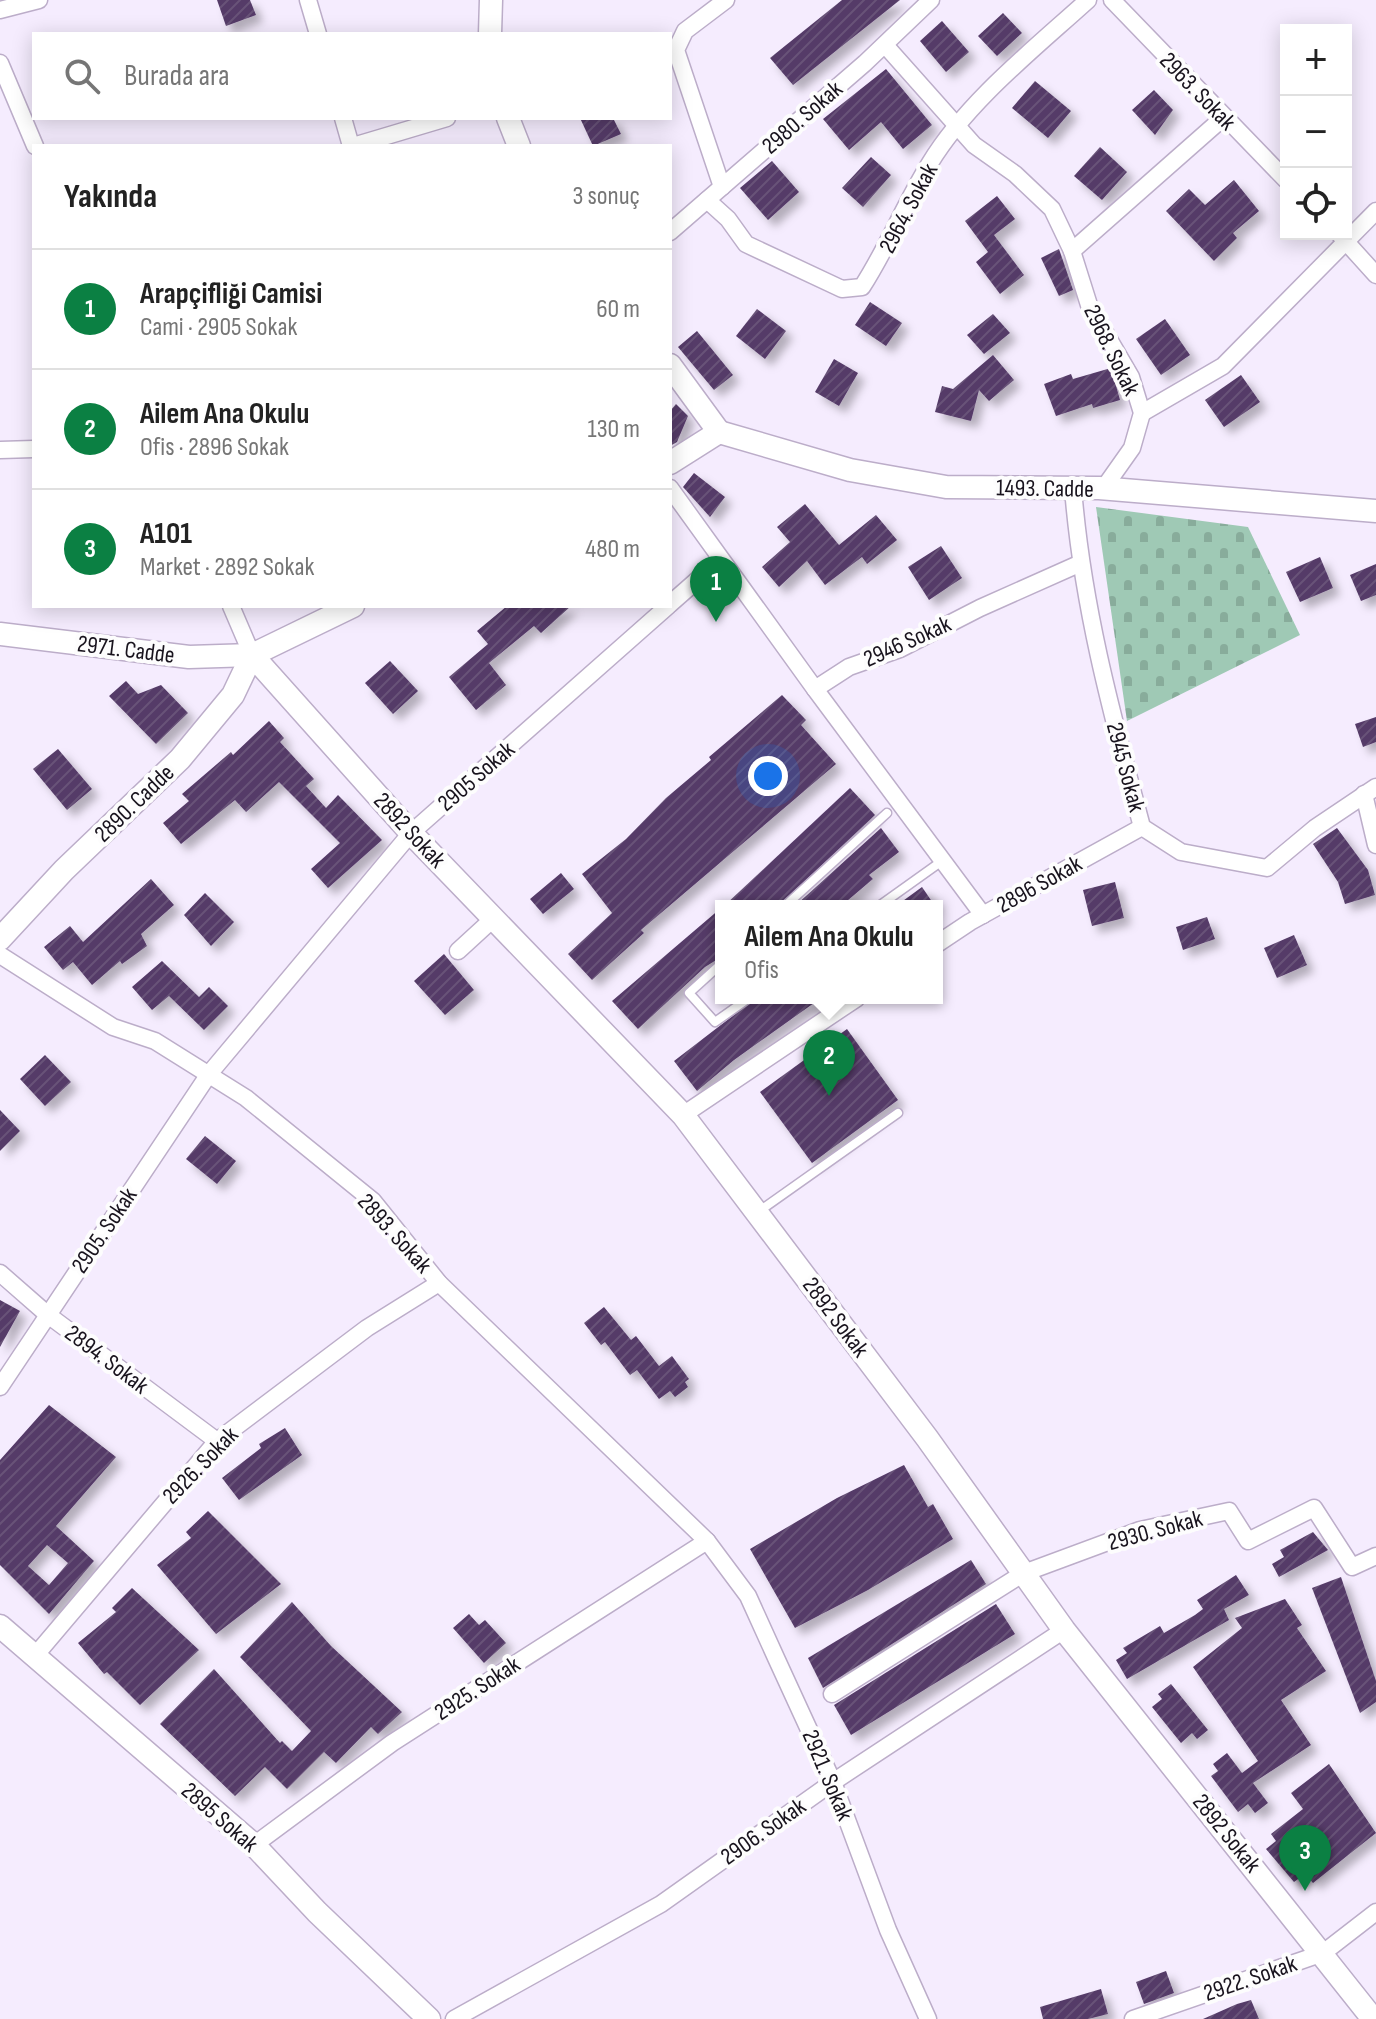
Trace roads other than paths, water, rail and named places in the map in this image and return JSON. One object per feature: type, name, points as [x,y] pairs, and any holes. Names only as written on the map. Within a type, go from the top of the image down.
[{"type":"street","points":[[0,10],[39,0]]},
{"type":"street","points":[[308,0],[317,32]]},
{"type":"street","points":[[490,32],[491,0]]},
{"type":"street","points":[[722,187],[676,50],[685,31],[726,0]]},
{"type":"street","name":"2964. Sokak","points":[[707,200],[728,219],[746,244],[842,289],[862,287],[884,255],[929,163],[990,89],[1088,0]]},
{"type":"street","name":"2963. Sokak","points":[[1112,0],[1280,174]]},
{"type":"street","name":"2980. Sokak","points":[[672,230],[885,45],[922,3]]},
{"type":"street","name":"2968. Sokak","points":[[885,45],[974,145],[1015,174],[1052,209],[1072,251],[1089,305],[1131,377],[1142,413],[1132,448],[1103,489]]},
{"type":"street","points":[[0,63],[34,144]]},
{"type":"street","points":[[1072,251],[1224,117]]},
{"type":"street","points":[[344,120],[351,144]]},
{"type":"street","points":[[359,144],[440,120]]},
{"type":"street","points":[[509,120],[518,144]]},
{"type":"street","points":[[1352,231],[1376,211]]},
{"type":"street","points":[[1142,413],[1223,366],[1341,240]]},
{"type":"street","points":[[1345,240],[1376,275]]},
{"type":"street","points":[[672,368],[719,432],[672,462]]},
{"type":"street","name":"1493. Cadde","points":[[719,432],[850,470],[946,487],[1103,489],[1376,511]]},
{"type":"street","points":[[0,450],[32,449]]},
{"type":"street","name":"2945 Sokak","points":[[1073,488],[1081,563],[1100,669],[1142,827],[1181,852],[1267,868],[1315,828],[1370,791]]},
{"type":"street","points":[[672,491],[983,915]]},
{"type":"street","name":"2905 Sokak","points":[[672,602],[720,560]]},
{"type":"street","name":"2946 Sokak","points":[[815,689],[849,667],[900,649],[980,608],[1081,563]]},
{"type":"street","points":[[232,608],[252,655],[349,608]]},
{"type":"street","name":"2905 Sokak","points":[[209,1074],[411,833],[666,608]]},
{"type":"street","name":"2971. Cadde","points":[[0,634],[189,657],[252,655]]},
{"type":"street","name":"2892 Sokak","points":[[252,655],[411,833],[683,1115],[758,1212],[1064,1630],[1373,2019]]},
{"type":"street","name":"2890. Cadde","points":[[2,932],[180,759],[233,695],[252,655]]},
{"type":"street","points":[[1370,791],[1376,845]]},
{"type":"street","name":"2896 Sokak","points":[[943,940],[1142,827]]},
{"type":"street","points":[[458,951],[494,918]]},
{"type":"street","name":"2893. Sokak","points":[[0,955],[113,1027],[155,1041],[246,1098],[373,1201],[439,1283],[707,1541]]},
{"type":"street","points":[[683,1115],[848,1004]]},
{"type":"street","name":"2905. Sokak","points":[[0,1387],[209,1074]]},
{"type":"street","name":"2894. Sokak","points":[[0,1273],[48,1315],[217,1441]]},
{"type":"street","name":"2926. Sokak","points":[[34,1657],[217,1441],[367,1328],[439,1283]]},
{"type":"street","name":"2930. Sokak","points":[[1024,1573],[1140,1530],[1229,1511],[1248,1541],[1314,1508],[1352,1567],[1376,1556]]},
{"type":"street","name":"2921. Sokak","points":[[707,1541],[748,1596],[833,1782],[888,1930],[928,2019]]},
{"type":"street","name":"2925. Sokak","points":[[254,1845],[392,1743],[707,1541]]},
{"type":"street","points":[[832,1694],[1024,1573]]},
{"type":"street","name":"2895 Sokak","points":[[0,1626],[254,1845],[317,1912],[429,2019]]},
{"type":"street","name":"2906. Sokak","points":[[454,2019],[661,1904],[833,1782],[1064,1630]]},
{"type":"street","name":"2922. Sokak","points":[[1133,2019],[1169,2012],[1323,1953],[1376,1912]]},
{"type":"lane","points":[[792,900],[887,813]]},
{"type":"lane","points":[[888,900],[943,861]]},
{"type":"lane","points":[[715,969],[689,993],[715,1022],[740,1004]]},
{"type":"lane","points":[[758,1212],[898,1113]]},
{"type":"place","name":"Arapçifliği Camisi","points":[[716,622]]},
{"type":"place","name":"Ailem Ana Okulu","points":[[829,1096]]},
{"type":"place","name":"A101","points":[[1305,1891]]}]
